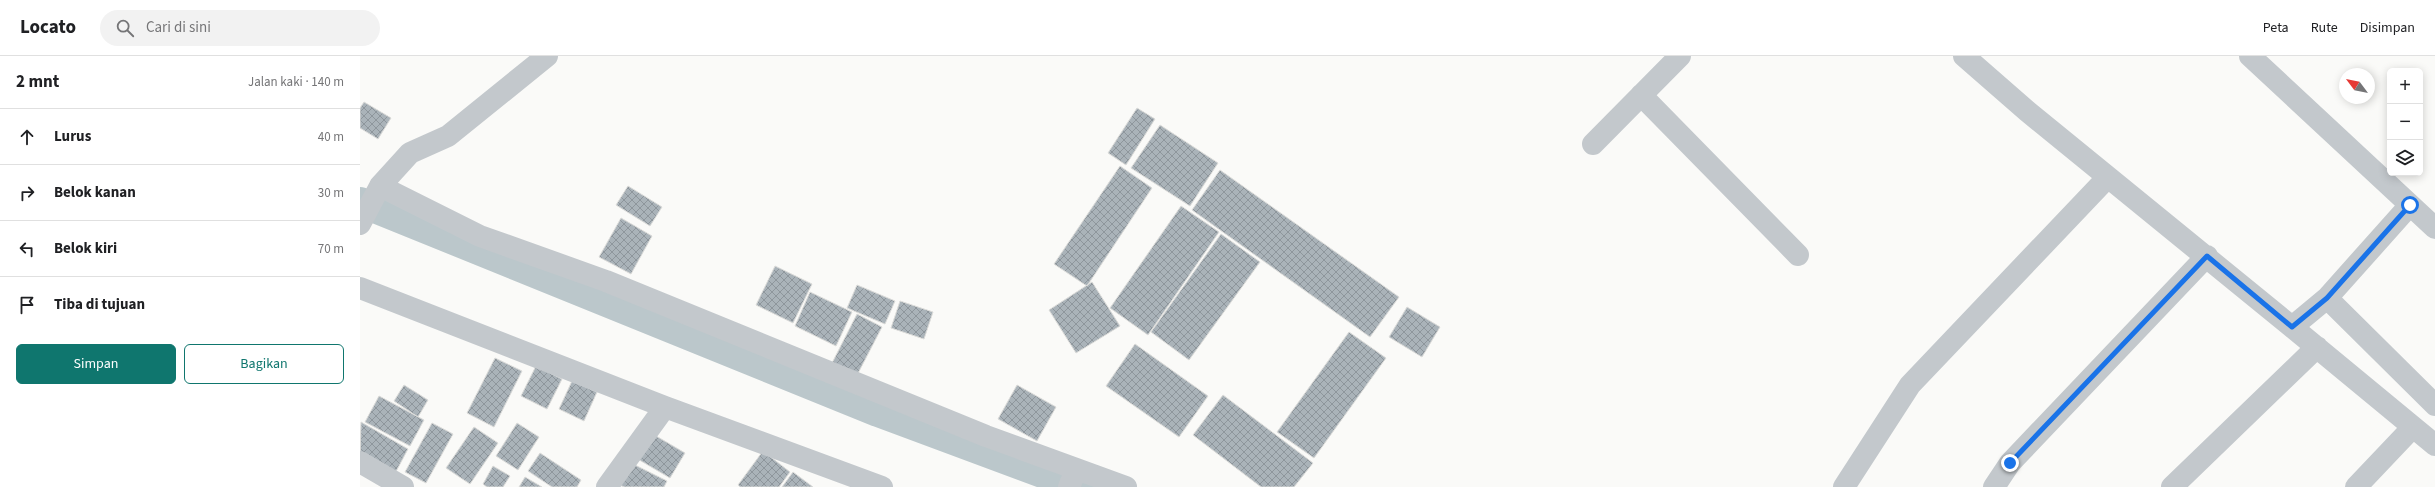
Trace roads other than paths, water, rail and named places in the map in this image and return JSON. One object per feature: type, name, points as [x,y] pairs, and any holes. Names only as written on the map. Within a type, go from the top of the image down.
[{"type":"street","points":[[360,224],[375,195],[410,153],[448,136],[547,56]]},
{"type":"street","points":[[1593,144],[1680,56]]},
{"type":"street","points":[[1964,56],[2027,111],[2207,256],[2435,445]]},
{"type":"street","points":[[2250,56],[2435,228]]},
{"type":"street","points":[[1642,95],[1798,256]]},
{"type":"street","points":[[1844,487],[1910,385],[2108,177]]},
{"type":"street","points":[[375,195],[480,236],[606,281],[986,436],[1073,478],[1126,487]]},
{"type":"street","points":[[2292,327],[2327,298],[2410,205]]},
{"type":"street","points":[[1994,487],[2010,463],[2207,256]]},
{"type":"street","points":[[360,288],[858,483],[882,487]]},
{"type":"street","points":[[2327,298],[2435,405]]},
{"type":"street","points":[[2172,487],[2317,347]]},
{"type":"street","points":[[607,487],[665,407]]},
{"type":"street","points":[[2356,487],[2413,427]]},
{"type":"street","points":[[360,462],[403,487]]},
{"type":"waterway","points":[[360,202],[878,412],[1080,487]]}]
